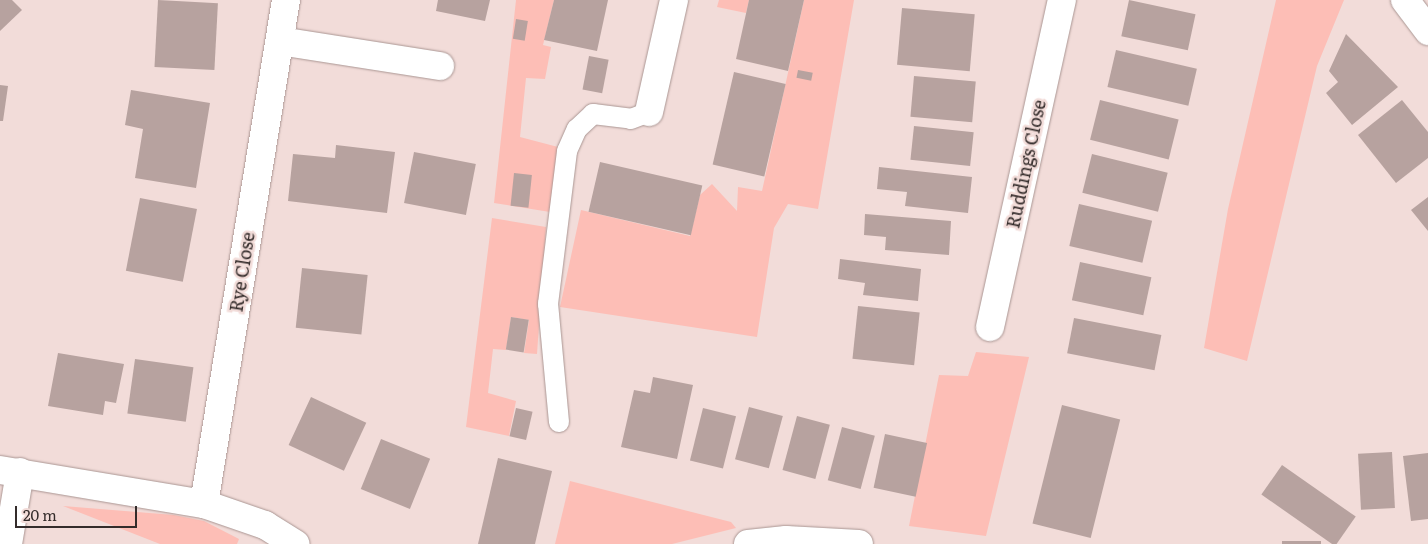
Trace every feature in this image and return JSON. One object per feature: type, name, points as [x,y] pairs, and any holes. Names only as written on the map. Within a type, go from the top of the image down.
[{"type":"street","name":"Rye Close","points":[[204,504],[286,0]]},
{"type":"street","points":[[649,112],[674,0]]},
{"type":"street","name":"Ruddings Close","points":[[990,327],[1062,0]]},
{"type":"street","points":[[1404,0],[1428,31]]},
{"type":"street","points":[[280,41],[440,66]]},
{"type":"street","points":[[8,544],[10,471],[204,504],[265,525],[296,544]]},
{"type":"street","points":[[748,544],[786,540],[859,544]]},
{"type":"lane","points":[[559,422],[548,304],[568,151],[577,129],[593,114],[631,119],[649,112]]},
{"type":"shaded area","points":[[516,0],[554,0],[543,45],[551,47],[545,79],[526,78],[520,137],[558,147],[550,212],[494,203]]},
{"type":"shaded area","points":[[719,0],[749,0],[746,13],[717,7]]},
{"type":"shaded area","points":[[804,0],[854,0],[818,209],[788,204],[774,228],[757,337],[560,307],[581,210],[690,236],[700,195],[712,184],[737,211],[738,187],[762,191]]},
{"type":"shaded area","points":[[1276,0],[1344,0],[1317,66],[1247,361],[1204,348],[1228,209]]},
{"type":"shaded area","points":[[492,218],[546,227],[537,354],[524,353],[529,320],[511,317],[506,350],[493,349],[488,393],[516,401],[509,436],[466,427]]},
{"type":"shaded area","points":[[976,352],[1029,357],[986,536],[909,526],[939,375],[968,376]]},
{"type":"shaded area","points":[[570,481],[731,522],[736,528],[672,544],[555,544]]},
{"type":"shaded area","points":[[63,506],[174,515],[204,521],[239,539],[237,544],[160,544]]},
{"type":"building","points":[[0,0],[12,0],[22,10],[0,31]]},
{"type":"building","points":[[158,0],[218,3],[214,70],[154,67]]},
{"type":"building","points":[[438,0],[490,0],[485,21],[436,11]]},
{"type":"building","points":[[554,0],[608,0],[597,51],[544,40]]},
{"type":"building","points":[[749,0],[804,0],[788,71],[736,59]]},
{"type":"building","points":[[1129,0],[1196,14],[1188,50],[1121,36]]},
{"type":"building","points":[[902,8],[975,14],[970,71],[897,65]]},
{"type":"building","points":[[516,19],[528,21],[525,41],[513,39]]},
{"type":"building","points":[[1346,34],[1398,87],[1352,125],[1326,93],[1338,82],[1329,71]]},
{"type":"building","points":[[1116,50],[1197,69],[1188,106],[1107,87]]},
{"type":"building","points":[[589,56],[609,60],[602,93],[583,89]]},
{"type":"building","points":[[798,70],[813,73],[811,81],[796,78]]},
{"type":"building","points":[[734,72],[786,84],[764,176],[713,165]]},
{"type":"building","points":[[914,76],[976,81],[972,122],[910,117]]},
{"type":"building","points":[[0,85],[8,86],[3,121],[0,121]]},
{"type":"building","points":[[131,90],[210,103],[196,188],[135,178],[143,129],[125,125]]},
{"type":"building","points":[[1100,100],[1179,120],[1169,159],[1090,140]]},
{"type":"building","points":[[1402,100],[1428,132],[1428,158],[1396,183],[1358,135]]},
{"type":"building","points":[[914,126],[974,132],[970,166],[910,160]]},
{"type":"building","points":[[336,145],[395,152],[387,213],[288,201],[293,154],[335,158]]},
{"type":"building","points":[[414,152],[476,164],[466,215],[404,203]]},
{"type":"building","points":[[1092,154],[1168,173],[1158,212],[1082,193]]},
{"type":"building","points":[[600,162],[702,186],[691,235],[589,212]]},
{"type":"building","points":[[879,167],[972,177],[968,213],[905,206],[907,192],[877,189]]},
{"type":"building","points":[[514,173],[532,175],[528,208],[511,206]]},
{"type":"building","points":[[1428,197],[1428,231],[1411,210]]},
{"type":"building","points":[[140,198],[197,209],[183,282],[126,271]]},
{"type":"building","points":[[1079,204],[1152,221],[1142,263],[1069,246]]},
{"type":"building","points":[[865,214],[951,221],[949,255],[885,250],[886,237],[864,235]]},
{"type":"building","points":[[840,259],[921,269],[918,301],[863,295],[865,283],[838,279]]},
{"type":"building","points":[[1080,262],[1151,277],[1143,315],[1072,300]]},
{"type":"building","points":[[302,268],[368,275],[361,335],[296,328]]},
{"type":"building","points":[[858,306],[920,312],[914,365],[852,359]]},
{"type":"building","points":[[511,317],[529,320],[524,352],[506,350]]},
{"type":"building","points":[[1074,318],[1161,335],[1154,370],[1067,353]]},
{"type":"building","points":[[58,353],[124,364],[116,403],[105,401],[103,415],[48,406]]},
{"type":"building","points":[[135,359],[193,367],[186,422],[127,413]]},
{"type":"building","points":[[653,377],[693,385],[677,459],[621,447],[634,390],[650,393]]},
{"type":"building","points":[[311,397],[366,423],[344,471],[289,445]]},
{"type":"building","points":[[1062,405],[1120,420],[1091,538],[1032,523]]},
{"type":"building","points":[[749,407],[783,416],[769,468],[735,459]]},
{"type":"building","points":[[516,408],[533,412],[526,440],[509,436]]},
{"type":"building","points":[[703,408],[736,416],[723,469],[690,460]]},
{"type":"building","points":[[797,416],[830,425],[815,479],[783,470]]},
{"type":"building","points":[[842,427],[875,436],[861,489],[828,480]]},
{"type":"building","points":[[885,434],[927,443],[916,497],[874,488]]},
{"type":"building","points":[[381,439],[430,459],[410,509],[361,489]]},
{"type":"building","points":[[1392,452],[1395,508],[1361,510],[1358,454]]},
{"type":"building","points":[[1428,453],[1428,519],[1411,521],[1403,456]]},
{"type":"building","points":[[498,458],[552,471],[535,544],[478,544]]},
{"type":"building","points":[[1282,465],[1356,517],[1337,544],[1332,544],[1261,494]]},
{"type":"building","points":[[1282,541],[1321,541],[1321,544],[1282,544]]}]
